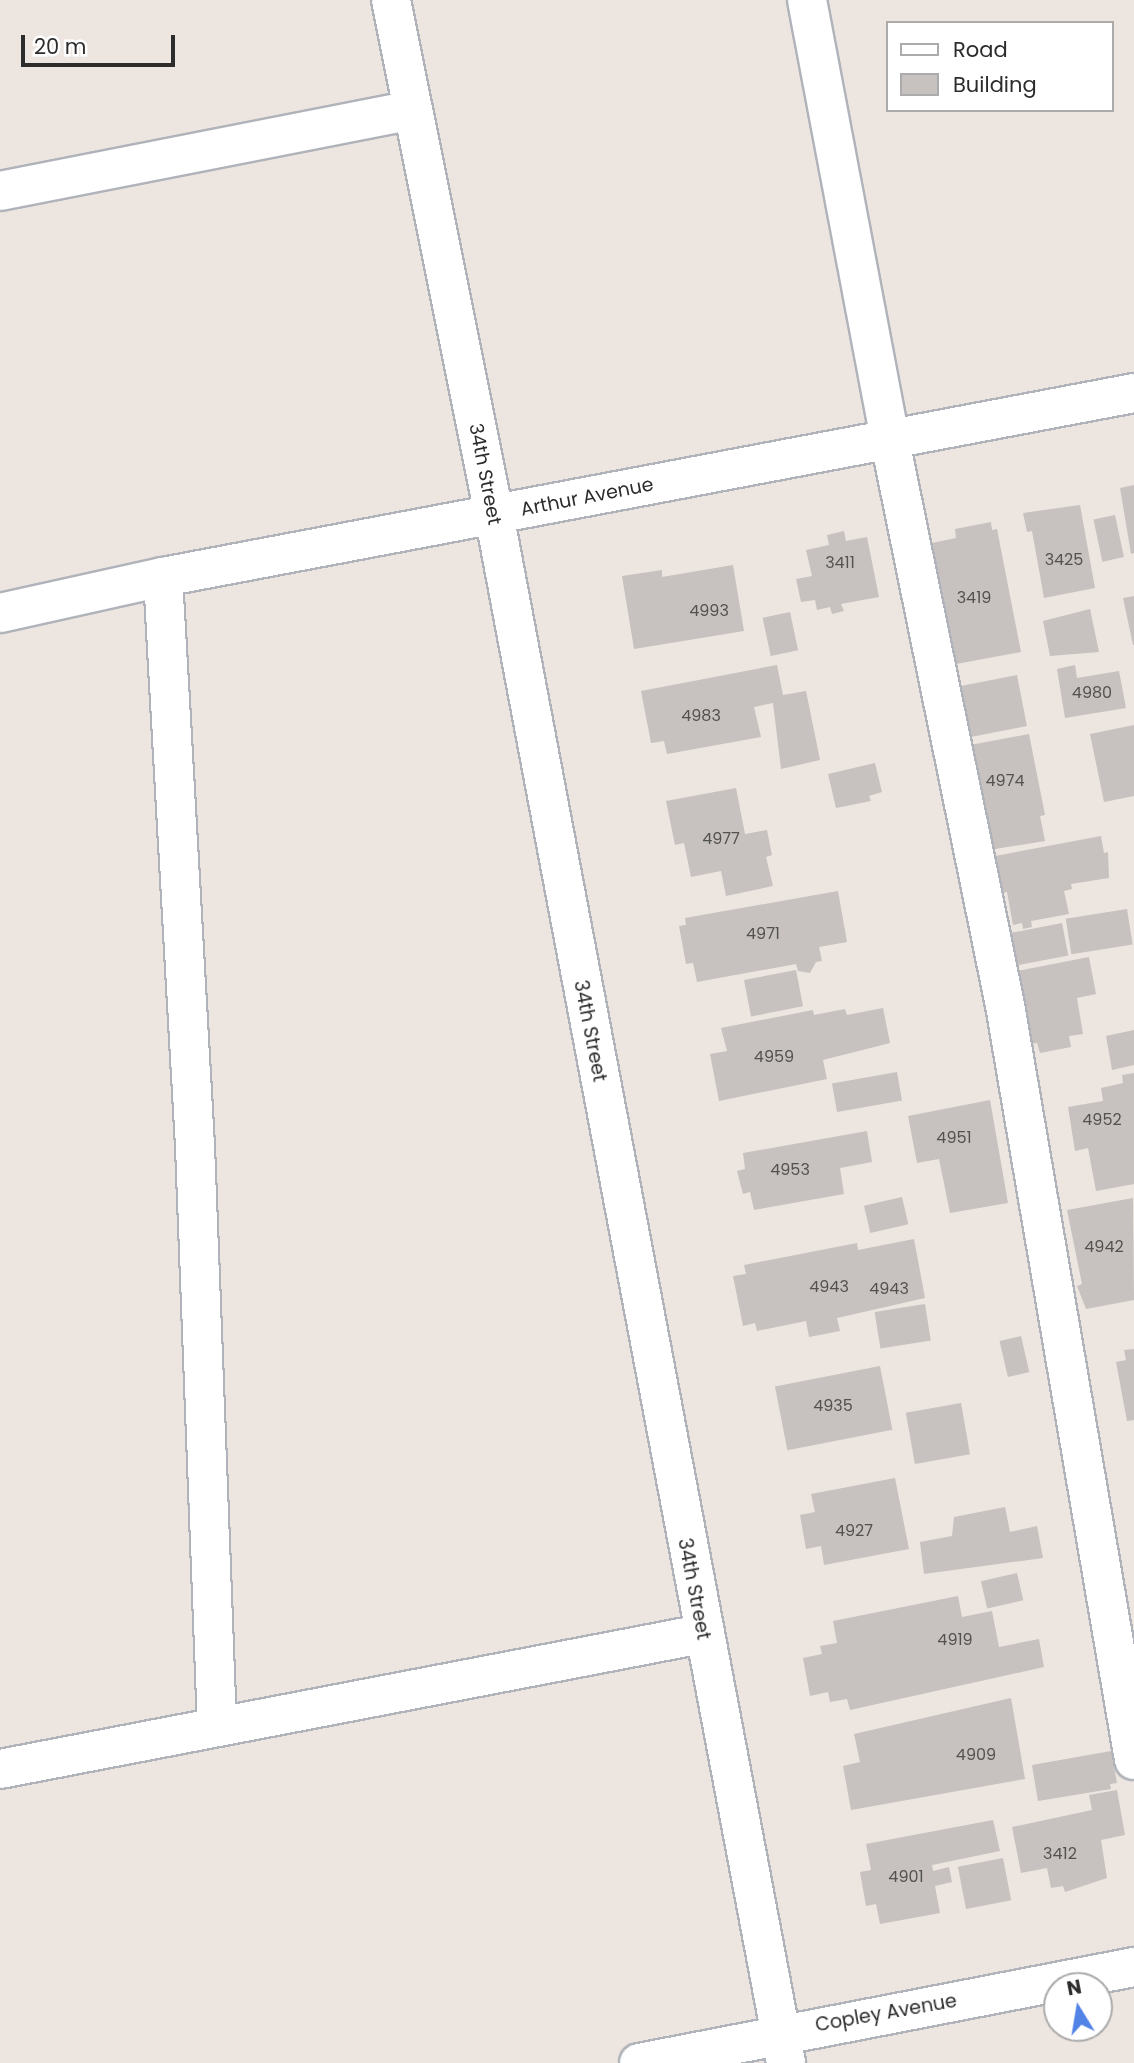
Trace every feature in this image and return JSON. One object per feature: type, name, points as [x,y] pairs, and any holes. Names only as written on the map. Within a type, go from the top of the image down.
[{"type":"street","name":"34th Street","points":[[391,0],[494,514],[702,1634],[783,2048]]},
{"type":"street","points":[[807,0],[890,441],[1005,1004],[1134,1760]]},
{"type":"street","points":[[0,191],[412,110]]},
{"type":"street","name":"Arthur Avenue","points":[[0,613],[163,577],[1134,393]]},
{"type":"street","points":[[163,577],[195,1146],[217,1727]]},
{"type":"street","points":[[0,1769],[702,1634]]},
{"type":"street","name":"Copley Avenue","points":[[639,2063],[783,2048],[1134,1967]]},
{"type":"building","points":[[1134,485],[1134,553],[1131,554],[1120,488]]},
{"type":"building","points":[[1080,505],[1095,588],[1044,598],[1032,531],[1027,532],[1023,513]]},
{"type":"building","points":[[1115,515],[1124,557],[1102,562],[1093,520]]},
{"type":"building","points":[[991,522],[992,530],[997,529],[1021,652],[951,665],[927,544],[956,538],[955,529]]},
{"type":"building","points":[[844,531],[846,541],[867,537],[879,597],[841,604],[844,611],[832,614],[830,607],[817,610],[815,600],[801,602],[796,579],[812,576],[806,550],[829,545],[827,535]]},
{"type":"building","points":[[733,565],[744,631],[634,649],[622,576],[662,570],[662,577]]},
{"type":"building","points":[[1134,596],[1134,645],[1133,645],[1123,598]]},
{"type":"building","points":[[1090,609],[1099,652],[1050,656],[1043,621]]},
{"type":"building","points":[[790,612],[798,650],[771,656],[763,618]]},
{"type":"building","points":[[777,665],[783,695],[806,691],[820,760],[781,769],[773,703],[754,707],[761,737],[667,754],[664,741],[651,743],[641,691]]},
{"type":"building","points":[[1075,665],[1077,678],[1119,671],[1126,708],[1065,718],[1057,669]]},
{"type":"building","points":[[1017,675],[1027,726],[967,738],[957,687]]},
{"type":"building","points":[[1134,725],[1134,796],[1104,802],[1090,734]]},
{"type":"building","points":[[1029,734],[1045,815],[1040,816],[1045,841],[989,850],[965,746]]},
{"type":"building","points":[[875,763],[882,792],[869,796],[871,801],[836,808],[828,774]]},
{"type":"building","points":[[736,788],[745,834],[767,830],[772,855],[766,857],[773,886],[726,896],[721,871],[691,877],[684,843],[675,845],[666,801]]},
{"type":"building","points":[[1101,836],[1104,853],[1108,852],[1109,878],[1071,884],[1072,889],[1064,891],[1069,914],[1031,921],[1032,927],[1023,929],[1022,923],[1013,925],[1007,892],[996,894],[990,857]]},
{"type":"building","points":[[838,891],[847,942],[819,947],[822,961],[816,962],[810,973],[798,971],[796,964],[697,982],[693,963],[686,964],[679,926],[686,925],[685,918]]},
{"type":"building","points":[[1127,909],[1133,945],[1071,954],[1066,919]]},
{"type":"building","points":[[1062,923],[1068,955],[1009,967],[1003,934]]},
{"type":"building","points":[[1089,957],[1096,994],[1077,998],[1083,1034],[1069,1036],[1071,1047],[1040,1053],[1037,1043],[1025,1045],[1012,972]]},
{"type":"building","points":[[796,970],[803,1006],[751,1016],[744,980]]},
{"type":"building","points":[[883,1008],[890,1043],[823,1060],[827,1079],[719,1101],[710,1054],[727,1051],[721,1028],[813,1010],[814,1015],[845,1009],[847,1015]]},
{"type":"building","points":[[1134,1030],[1134,1065],[1112,1070],[1106,1036]]},
{"type":"building","points":[[897,1072],[902,1101],[837,1112],[832,1083]]},
{"type":"building","points":[[1134,1073],[1134,1184],[1096,1191],[1088,1148],[1075,1151],[1068,1107],[1103,1101],[1101,1088],[1123,1083],[1122,1075]]},
{"type":"building","points":[[990,1100],[1008,1203],[950,1213],[939,1159],[917,1163],[908,1116]]},
{"type":"building","points":[[867,1131],[872,1162],[840,1168],[844,1194],[754,1210],[750,1192],[743,1194],[737,1171],[745,1169],[743,1153]]},
{"type":"building","points":[[902,1197],[908,1224],[870,1233],[864,1206]]},
{"type":"building","points":[[1133,1198],[1134,1300],[1086,1309],[1077,1286],[1082,1284],[1067,1210]]},
{"type":"building","points":[[914,1239],[925,1298],[837,1318],[840,1331],[809,1337],[806,1321],[757,1331],[755,1323],[743,1326],[733,1276],[746,1274],[744,1265],[857,1243],[858,1250]]},
{"type":"building","points":[[925,1304],[931,1341],[880,1349],[875,1312]]},
{"type":"building","points":[[1021,1336],[1029,1372],[1008,1377],[1000,1341]]},
{"type":"building","points":[[1134,1349],[1134,1420],[1127,1421],[1116,1362],[1126,1360],[1124,1350]]},
{"type":"building","points":[[880,1366],[892,1430],[787,1450],[775,1386]]},
{"type":"building","points":[[961,1403],[970,1454],[915,1464],[906,1413]]},
{"type":"building","points":[[895,1478],[909,1549],[824,1565],[821,1546],[806,1549],[800,1515],[815,1512],[811,1494]]},
{"type":"building","points":[[1005,1507],[1010,1532],[1037,1526],[1043,1558],[924,1574],[920,1542],[952,1536],[954,1517]]},
{"type":"building","points":[[1017,1573],[1023,1600],[987,1609],[981,1581]]},
{"type":"building","points":[[958,1596],[962,1617],[992,1611],[999,1647],[1039,1639],[1044,1667],[850,1710],[847,1699],[830,1702],[828,1692],[810,1696],[803,1658],[822,1654],[820,1646],[837,1643],[833,1621]]},
{"type":"building","points":[[1011,1698],[1025,1779],[851,1810],[843,1766],[860,1762],[854,1734]]},
{"type":"building","points":[[1111,1751],[1117,1783],[1110,1784],[1111,1789],[1038,1801],[1032,1765]]},
{"type":"building","points":[[1117,1790],[1125,1835],[1101,1840],[1107,1878],[1065,1892],[1063,1886],[1051,1888],[1047,1868],[1021,1873],[1012,1827],[1092,1810],[1089,1795]]},
{"type":"building","points":[[993,1820],[1000,1851],[932,1865],[933,1871],[949,1867],[952,1882],[935,1886],[940,1913],[880,1924],[876,1904],[866,1906],[860,1872],[871,1870],[866,1844]]},
{"type":"building","points":[[1003,1858],[1011,1900],[966,1909],[958,1867]]}]
